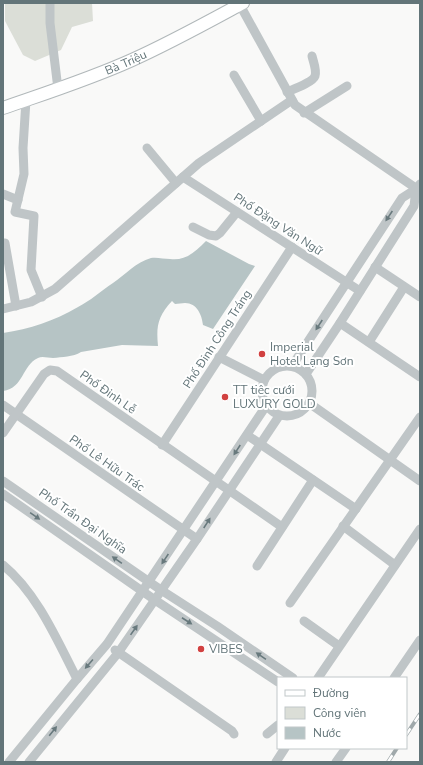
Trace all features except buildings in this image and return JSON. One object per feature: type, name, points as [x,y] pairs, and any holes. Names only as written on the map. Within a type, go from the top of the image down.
[{"type":"main road","name":"Bà Triệu","points":[[3,108],[58,89],[130,61],[180,37],[241,4]]},
{"type":"street","points":[[50,3],[50,24],[58,89]]},
{"type":"street","points":[[241,4],[295,105],[419,188]]},
{"type":"street","points":[[3,309],[31,302],[62,284],[199,163],[261,121],[289,96],[311,81],[315,77],[316,73],[312,56]]},
{"type":"street","points":[[234,75],[261,121]]},
{"type":"street","points":[[304,112],[347,86]]},
{"type":"street","points":[[26,100],[23,148],[24,174],[15,212],[34,216],[31,270],[42,297]]},
{"type":"street","name":"Phố Đặng Văn Ngữ","points":[[148,148],[180,180],[237,212],[360,291]]},
{"type":"street","points":[[292,366],[402,198],[419,188]]},
{"type":"street","points":[[306,374],[340,324],[414,206],[419,188]]},
{"type":"street","points":[[3,194],[18,200]]},
{"type":"street","points":[[193,227],[209,235],[216,236],[237,212]]},
{"type":"street","points":[[379,232],[392,240]]},
{"type":"street","points":[[5,243],[16,306]]},
{"type":"street","name":"Phố Đinh Công Tráng","points":[[162,445],[292,247]]},
{"type":"street","points":[[375,267],[420,297]]},
{"type":"street","points":[[369,342],[404,287]]},
{"type":"street","points":[[340,324],[420,377]]},
{"type":"street","points":[[219,358],[264,380]]},
{"type":"street","points":[[292,366],[300,369],[306,374],[312,388],[312,396],[309,403],[300,413],[286,417],[280,416],[272,412],[266,406],[263,400],[262,387],[264,380],[269,373],[276,368],[292,366]]},
{"type":"street","name":"Phố Đinh Lễ","points":[[3,433],[44,374],[50,370],[57,371],[282,527]]},
{"type":"street","points":[[309,403],[420,481]]},
{"type":"street","name":"Phố Lê Hữu Trác","points":[[3,405],[197,539]]},
{"type":"street","points":[[9,762],[107,644],[150,582],[266,406]]},
{"type":"street","points":[[29,762],[118,653],[280,416]]},
{"type":"street","points":[[290,603],[420,417]]},
{"type":"street","points":[[247,435],[356,509]]},
{"type":"street","points":[[256,566],[313,480]]},
{"type":"street","name":"Phố Trần Đại Nghĩa","points":[[3,481],[161,590],[292,677]]},
{"type":"street","name":"Phố Trần Đại Nghĩa","points":[[3,494],[143,592],[277,681]]},
{"type":"street","points":[[343,526],[395,565]]},
{"type":"street","points":[[319,677],[420,529]]},
{"type":"street","points":[[5,569],[34,599],[77,679]]},
{"type":"street","points":[[304,621],[340,646]]},
{"type":"street","points":[[211,637],[217,626]]},
{"type":"street","points":[[395,677],[420,640]]},
{"type":"street","points":[[107,644],[118,653],[181,694],[234,734]]},
{"type":"street","points":[[71,686],[82,696]]},
{"type":"street","points":[[267,734],[277,726]]},
{"type":"street","points":[[276,762],[284,749]]},
{"type":"street","points":[[336,762],[345,749]]},
{"type":"green space","points":[[5,3],[92,3],[93,21],[72,27],[61,50],[35,61],[23,55],[5,21]]},
{"type":"water","points":[[206,241],[255,266],[213,329],[203,325],[196,307],[185,303],[175,304],[172,301],[167,306],[159,322],[157,333],[158,346],[122,345],[81,352],[75,355],[53,358],[40,357],[33,361],[15,386],[3,391],[3,333],[32,327],[69,312],[87,302],[140,262],[151,258],[181,259],[190,255]]},
{"type":"railway","points":[[407,734],[420,714]]},
{"type":"railway","points":[[388,762],[396,749]]},
{"type":"place","name":"Imperial Hotel Lạng Sơn","points":[[262,354]]},
{"type":"place","name":"TT tiêc cưới LUXURY GOLD","points":[[225,397]]},
{"type":"place","name":"VIBES","points":[[201,649]]}]
